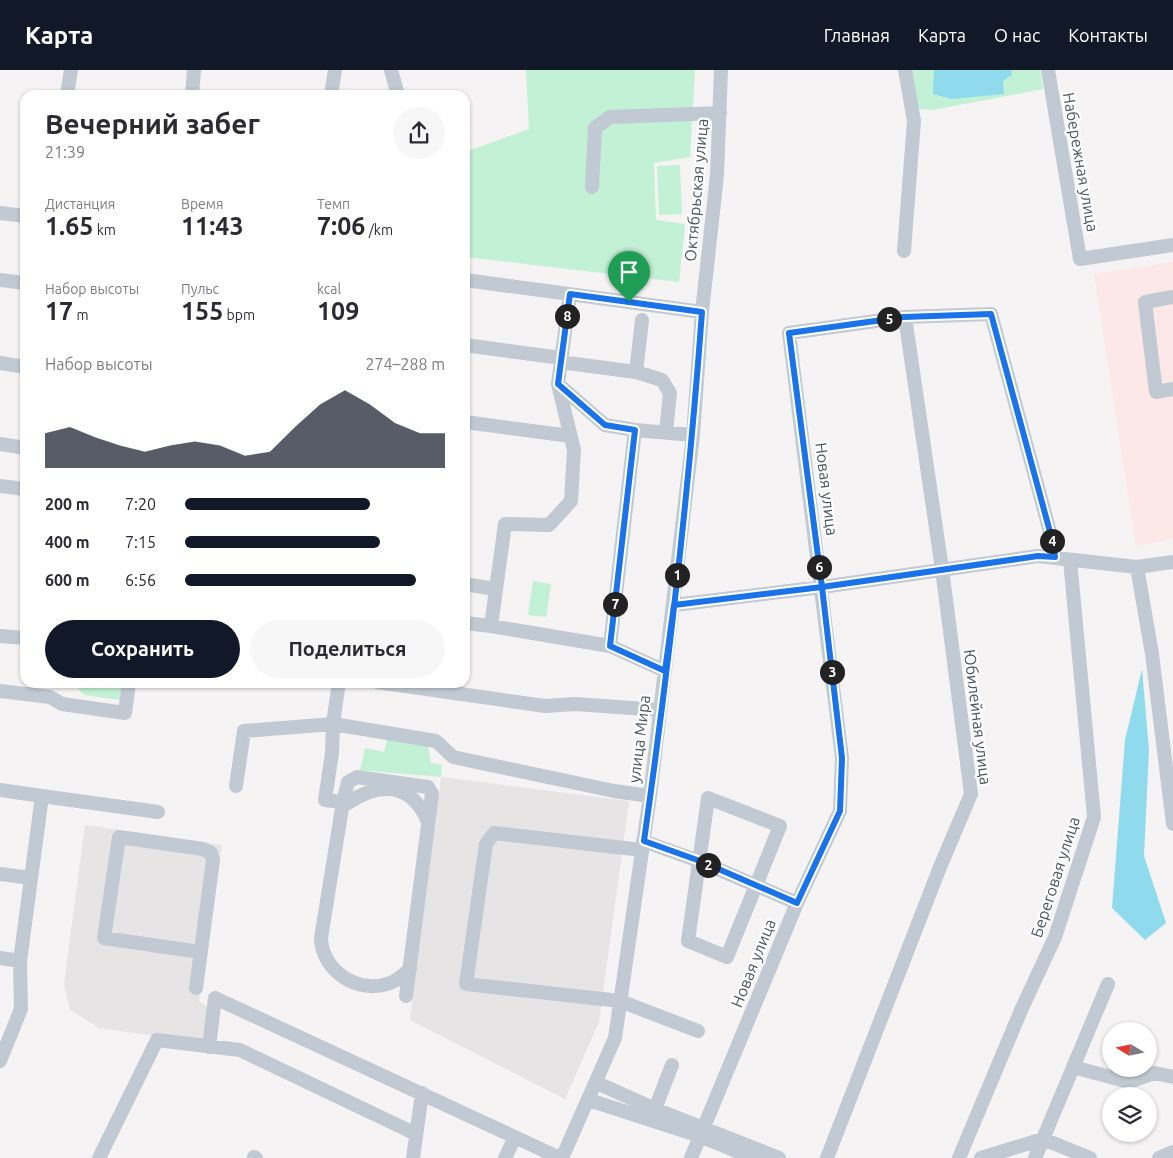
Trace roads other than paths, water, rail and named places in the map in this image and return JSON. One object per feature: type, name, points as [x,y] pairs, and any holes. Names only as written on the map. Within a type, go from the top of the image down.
[{"type":"street","points":[[68,90],[70,70]]},
{"type":"street","points":[[192,90],[194,70]]},
{"type":"street","points":[[332,90],[335,70]]},
{"type":"street","points":[[392,70],[397,90]]},
{"type":"street","name":"Октябрьская улица","points":[[702,312],[717,175],[721,70]]},
{"type":"street","points":[[904,251],[914,121],[905,70]]},
{"type":"street","name":"Набережная улица","points":[[1048,70],[1080,259],[1173,245]]},
{"type":"street","points":[[592,187],[595,128],[610,116],[720,113]]},
{"type":"street","points":[[0,213],[20,215]]},
{"type":"street","points":[[0,280],[20,282]]},
{"type":"street","points":[[470,281],[702,312]]},
{"type":"street","points":[[491,626],[505,524],[549,525],[571,500],[574,450],[558,384],[570,294]]},
{"type":"street","points":[[1173,297],[1145,302],[1156,392],[1173,389]]},
{"type":"street","name":"улица Мира","points":[[561,1158],[597,1083],[615,1038],[650,796],[674,605],[693,435],[702,312]]},
{"type":"street","points":[[904,317],[991,314],[1053,543],[1055,557]]},
{"type":"street","name":"Новая улица","points":[[691,1158],[797,903],[840,811],[842,758],[789,333],[904,317]]},
{"type":"street","name":"Юбилейная улица","points":[[827,1158],[971,794],[942,569],[904,317]]},
{"type":"street","points":[[636,372],[642,320]]},
{"type":"street","points":[[470,346],[636,372],[662,380],[670,393],[666,432]]},
{"type":"street","points":[[0,363],[20,366]]},
{"type":"street","points":[[558,384],[605,425],[635,430],[693,435]]},
{"type":"street","points":[[470,423],[570,436]]},
{"type":"street","points":[[610,646],[635,430]]},
{"type":"street","points":[[0,444],[20,447]]},
{"type":"street","points":[[0,486],[20,488]]},
{"type":"street","points":[[674,605],[822,587],[1038,556],[1137,567],[1173,562]]},
{"type":"street","name":"Береговая улица","points":[[959,1158],[1022,1008],[1055,937],[1094,817],[1070,560]]},
{"type":"street","points":[[1137,567],[1166,757],[1173,824]]},
{"type":"street","points":[[470,585],[495,589]]},
{"type":"street","points":[[470,624],[610,646],[665,671]]},
{"type":"street","points":[[0,636],[20,638]]},
{"type":"street","points":[[0,691],[50,697],[62,704],[125,713],[128,688]]},
{"type":"street","points":[[338,688],[325,800],[342,802]]},
{"type":"street","points":[[419,688],[545,706],[575,704],[660,710]]},
{"type":"street","points":[[236,786],[244,731],[333,724],[436,741],[453,757],[614,791],[650,796]]},
{"type":"street","points":[[406,996],[410,970],[432,794],[428,787],[357,777],[348,782],[342,802],[321,938],[321,950],[336,972],[349,981],[362,985],[389,984],[410,970]]},
{"type":"street","points":[[0,790],[158,812]]},
{"type":"street","points":[[0,1061],[21,1009],[20,961],[42,796]]},
{"type":"street","points":[[708,798],[780,826],[727,957],[688,941],[700,861],[708,798]]},
{"type":"street","points":[[196,988],[213,860],[211,853],[203,849],[120,831],[104,938],[200,952]]},
{"type":"street","points":[[698,1031],[620,1001],[466,984],[486,844],[494,833],[501,832],[643,846],[700,861],[797,903]]},
{"type":"street","points":[[0,874],[31,878]]},
{"type":"street","points":[[0,958],[20,961]]},
{"type":"street","points":[[1035,1158],[1108,984]]},
{"type":"street","points":[[209,1047],[216,998],[561,1158]]},
{"type":"street","points":[[99,1158],[157,1040],[240,1050],[416,1134]]},
{"type":"street","points":[[655,1109],[672,1065]]},
{"type":"street","points":[[1073,1067],[1128,1082],[1155,1073],[1173,1077]]},
{"type":"street","points":[[597,1083],[655,1109],[753,1158]]},
{"type":"street","points":[[413,1158],[422,1094]]},
{"type":"street","points":[[589,1100],[702,1132],[779,1158]]},
{"type":"street","points":[[505,1158],[515,1137]]},
{"type":"street","points":[[981,1158],[1043,1139],[1090,1158]]},
{"type":"street","points":[[1160,1158],[1173,1152]]},
{"type":"water","points":[[934,70],[1011,70],[1012,75],[1003,81],[1004,94],[952,99],[933,94]]},
{"type":"water","points":[[1142,669],[1149,750],[1144,856],[1166,923],[1145,940],[1112,908],[1125,740]]}]
